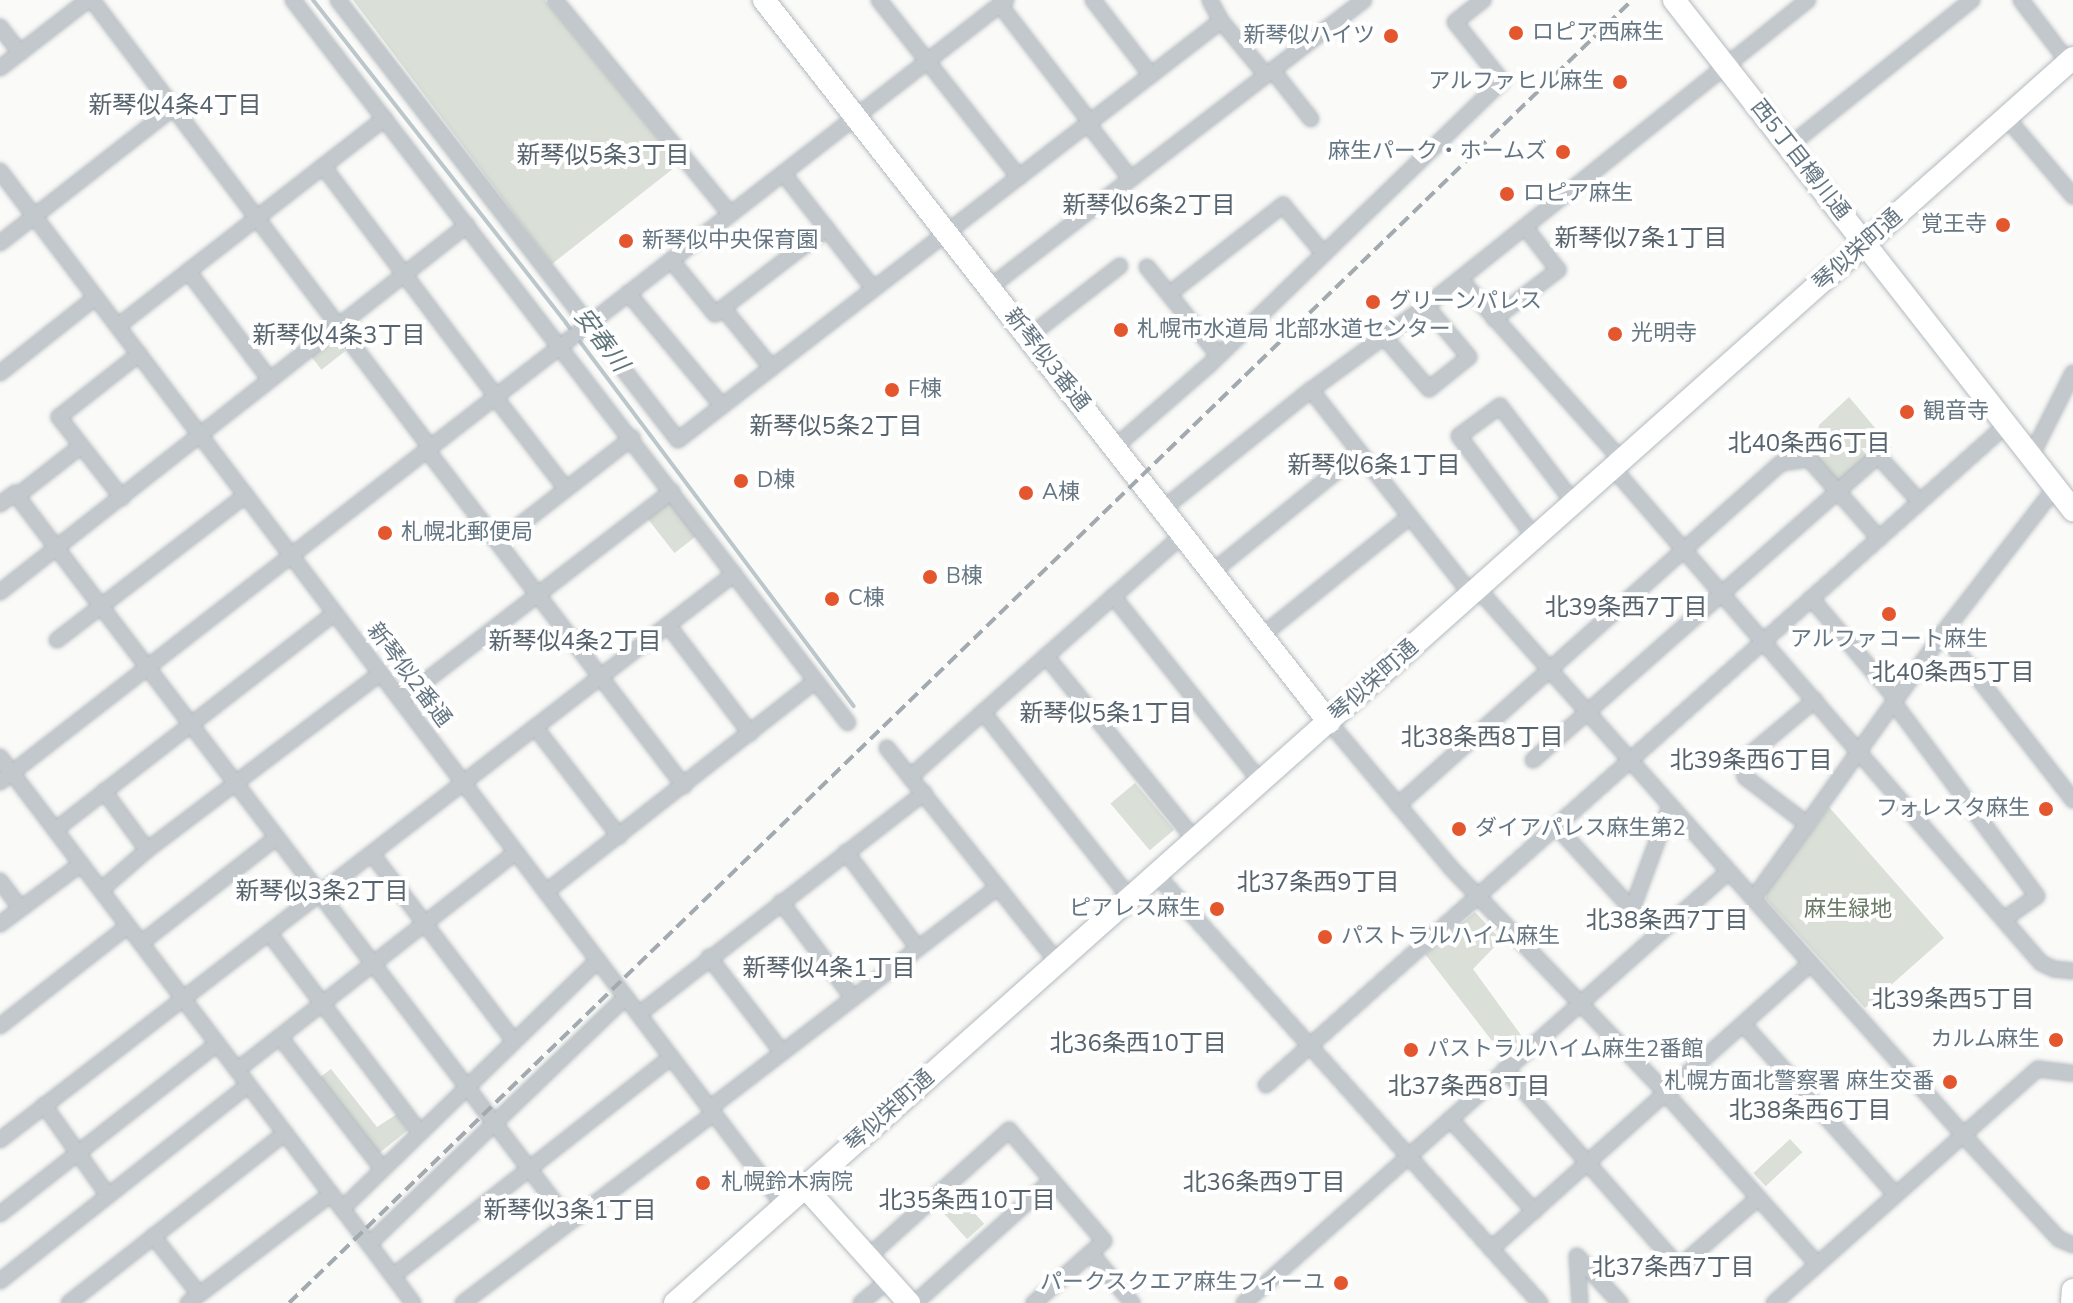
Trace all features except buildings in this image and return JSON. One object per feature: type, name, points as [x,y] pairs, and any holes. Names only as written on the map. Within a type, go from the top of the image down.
[{"type":"main road","name":"西5丁目樽川通","points":[[1674,0],[2073,510]]},
{"type":"main road","name":"新琴似3番通","points":[[766,1],[1329,722]]},
{"type":"main road","name":"琴似栄町通","points":[[675,1303],[2071,60]]},
{"type":"main road","points":[[805,1187],[909,1303]]},
{"type":"main road","points":[[2072,1303],[2073,1290]]},
{"type":"street","points":[[0,68],[88,0],[257,218],[684,786]]},
{"type":"street","points":[[293,0],[467,225],[564,343],[632,438],[848,723]]},
{"type":"street","points":[[338,0],[586,326],[678,440],[1221,21]]},
{"type":"street","points":[[555,0],[730,214]]},
{"type":"street","points":[[879,0],[1019,177]]},
{"type":"street","points":[[1093,0],[1151,75]]},
{"type":"street","points":[[1210,0],[1221,21],[1311,119]]},
{"type":"street","points":[[990,287],[1364,0]]},
{"type":"street","points":[[1115,447],[1218,355],[1502,81],[1455,22],[1483,0]]},
{"type":"street","points":[[1164,508],[1311,390],[1426,306],[1808,0]]},
{"type":"street","points":[[1789,146],[1972,0]]},
{"type":"street","points":[[2021,0],[2071,60]]},
{"type":"street","points":[[6,778],[997,4],[1130,178]]},
{"type":"street","points":[[0,27],[20,53]]},
{"type":"street","points":[[0,243],[173,108]]},
{"type":"street","points":[[2006,117],[2073,196]]},
{"type":"street","points":[[118,326],[385,118]]},
{"type":"street","points":[[323,166],[566,489]]},
{"type":"street","name":"新琴似2番通","points":[[0,171],[784,1206]]},
{"type":"street","points":[[783,173],[873,288]]},
{"type":"street","points":[[1169,294],[1283,205],[1323,253]]},
{"type":"street","points":[[0,592],[467,225]]},
{"type":"street","points":[[1494,319],[1558,270],[1525,227]]},
{"type":"street","points":[[671,260],[715,314],[827,228]]},
{"type":"street","points":[[1028,337],[1120,266]]},
{"type":"street","points":[[1147,267],[1218,355]]},
{"type":"street","points":[[188,271],[270,380]]},
{"type":"street","points":[[1460,279],[1618,464],[1685,550],[2041,963],[2073,971]]},
{"type":"street","points":[[628,293],[722,406]]},
{"type":"street","points":[[0,373],[96,297]]},
{"type":"street","points":[[1385,338],[1429,389],[1469,357],[1426,306]]},
{"type":"street","points":[[723,308],[771,367]]},
{"type":"street","points":[[122,498],[59,417],[139,354]]},
{"type":"street","points":[[2031,456],[2073,373]]},
{"type":"street","points":[[1311,390],[1409,517],[1474,592],[1549,669],[1961,1133],[2059,1239],[2073,1245]]},
{"type":"street","points":[[1535,538],[1459,436],[1500,406],[1574,503]]},
{"type":"street","points":[[1266,1085],[2006,425]]},
{"type":"street","points":[[498,542],[632,438]]},
{"type":"street","points":[[17,496],[81,446]]},
{"type":"street","points":[[1211,573],[1359,453]]},
{"type":"street","points":[[1533,760],[1878,456],[1919,501]]},
{"type":"street","points":[[1398,805],[1781,463],[1809,459],[1879,538]]},
{"type":"street","points":[[1753,899],[1943,633],[2056,487]]},
{"type":"street","points":[[401,700],[672,491]]},
{"type":"street","points":[[0,504],[15,493],[58,547],[569,1221]]},
{"type":"street","points":[[57,640],[246,495]]},
{"type":"street","points":[[1260,637],[1409,517]]},
{"type":"street","points":[[910,777],[1183,535]]},
{"type":"street","points":[[0,1140],[734,574]]},
{"type":"street","points":[[1113,596],[1261,782]]},
{"type":"street","points":[[1811,598],[1895,701],[2037,896],[2004,919]]},
{"type":"street","points":[[55,830],[335,613]]},
{"type":"street","points":[[668,625],[750,733]]},
{"type":"street","points":[[1943,633],[2073,800]]},
{"type":"street","points":[[1046,656],[1195,840]]},
{"type":"street","points":[[101,890],[147,850],[381,673]]},
{"type":"street","points":[[546,892],[815,681]]},
{"type":"street","points":[[1807,824],[1745,777],[1742,761],[1815,700]]},
{"type":"street","points":[[983,712],[1130,898]]},
{"type":"street","points":[[1329,722],[1478,896],[1665,1093],[1816,1263]]},
{"type":"street","points":[[535,727],[619,836]]},
{"type":"street","points":[[887,748],[1058,963]]},
{"type":"street","points":[[0,757],[6,778],[55,830],[413,1303]]},
{"type":"street","points":[[104,791],[147,850]]},
{"type":"street","points":[[639,1014],[924,793]]},
{"type":"street","points":[[1557,827],[1632,909],[1670,806]]},
{"type":"street","points":[[141,943],[277,837]]},
{"type":"street","points":[[237,1070],[516,852]]},
{"type":"street","points":[[846,852],[917,947]]},
{"type":"street","points":[[372,854],[513,1040]]},
{"type":"street","points":[[0,924],[81,864]]},
{"type":"street","points":[[1244,1303],[1728,872]]},
{"type":"street","points":[[1156,874],[1540,1303]]},
{"type":"street","points":[[0,881],[20,908]]},
{"type":"street","points":[[463,1303],[712,1111],[781,1051],[998,887]]},
{"type":"street","points":[[781,902],[852,997]]},
{"type":"street","points":[[0,1026],[128,926]]},
{"type":"street","points":[[269,933],[419,1131]]},
{"type":"street","points":[[709,957],[781,1051]]},
{"type":"street","points":[[342,1209],[381,1167],[598,960]]},
{"type":"street","points":[[1491,1249],[1810,964]]},
{"type":"street","points":[[369,1244],[626,997]]},
{"type":"street","points":[[1743,1024],[1894,1193]]},
{"type":"street","points":[[280,1037],[381,1167]]},
{"type":"street","points":[[0,1214],[217,1044]]},
{"type":"street","points":[[393,1276],[671,1057]]},
{"type":"street","points":[[1505,1069],[1679,1267],[1758,1198]]},
{"type":"street","points":[[1774,1303],[1961,1133],[1969,1131],[2038,1069],[2073,1073]]},
{"type":"street","points":[[0,1281],[248,1085]]},
{"type":"street","points":[[44,1105],[107,1194]]},
{"type":"street","points":[[1450,1119],[1534,1211]]},
{"type":"street","points":[[868,1257],[1009,1130],[1104,1241],[1034,1303]]},
{"type":"street","points":[[69,1303],[285,1133]]},
{"type":"street","points":[[915,1303],[1052,1180]]},
{"type":"street","points":[[153,1236],[193,1299],[331,1194]]},
{"type":"street","points":[[1091,1253],[1132,1303]]},
{"type":"street","points":[[1580,1303],[1577,1256],[1620,1303]]},
{"type":"street","points":[[861,1303],[888,1280]]},
{"type":"green space","points":[[353,0],[545,0],[679,164],[552,264]]},
{"type":"green space","points":[[334,337],[345,351],[321,370],[310,355]]},
{"type":"green space","points":[[1849,397],[1892,448],[1861,448],[1867,456],[1837,483],[1811,455],[1848,450],[1813,451],[1819,425]]},
{"type":"green space","points":[[669,499],[697,535],[674,553],[646,517]]},
{"type":"green space","points":[[1135,783],[1174,830],[1150,850],[1110,804]]},
{"type":"green space","name":"麻生緑地","points":[[1829,807],[1944,938],[1865,1008],[1766,899],[1766,893]]},
{"type":"green space","points":[[1475,912],[1501,940],[1473,969],[1526,1042],[1506,1059],[1425,954]]},
{"type":"green space","points":[[331,1069],[377,1127],[397,1114],[408,1130],[378,1154],[319,1078]]},
{"type":"green space","points":[[1790,1139],[1802,1152],[1766,1186],[1753,1173]]},
{"type":"green space","points":[[952,1188],[984,1224],[967,1239],[935,1203]]},
{"type":"waterway","name":"安春川","points":[[313,0],[566,323],[854,706]]},
{"type":"railway","points":[[289,1303],[1632,0]]},
{"type":"place","name":"ロピア西麻生","points":[[1516,33]]},
{"type":"place","name":"新琴似ハイツ","points":[[1391,36]]},
{"type":"place","name":"アルファヒル麻生","points":[[1620,82]]},
{"type":"place","name":"麻生パーク・ホームズ","points":[[1563,152]]},
{"type":"place","name":"ロピア麻生","points":[[1507,194]]},
{"type":"place","name":"覚王寺","points":[[2003,225]]},
{"type":"place","name":"新琴似中央保育園","points":[[626,241]]},
{"type":"place","name":"グリーンパレス","points":[[1373,302]]},
{"type":"place","name":"札幌市水道局 北部水道センター","points":[[1121,330]]},
{"type":"place","name":"光明寺","points":[[1615,334]]},
{"type":"place","name":"F棟","points":[[892,390]]},
{"type":"place","name":"観音寺","points":[[1907,412]]},
{"type":"place","name":"D棟","points":[[741,481]]},
{"type":"place","name":"A棟","points":[[1026,493]]},
{"type":"place","name":"札幌北郵便局","points":[[385,533]]},
{"type":"place","name":"B棟","points":[[930,577]]},
{"type":"place","name":"C棟","points":[[832,599]]},
{"type":"place","name":"アルファコート麻生","points":[[1889,614]]},
{"type":"place","name":"フォレスタ麻生","points":[[2046,809]]},
{"type":"place","name":"ダイアパレス麻生第2","points":[[1459,829]]},
{"type":"place","name":"ピアレス麻生","points":[[1217,909]]},
{"type":"place","name":"パストラルハイム麻生","points":[[1325,937]]},
{"type":"place","name":"カルム麻生","points":[[2056,1040]]},
{"type":"place","name":"パストラルハイム麻生2番館","points":[[1411,1050]]},
{"type":"place","name":"札幌方面北警察署 麻生交番","points":[[1950,1082]]},
{"type":"place","name":"札幌鈴木病院","points":[[703,1183]]},
{"type":"place","name":"パークスクエア麻生フィーユ","points":[[1341,1283]]},
{"type":"district","name":"新琴似4条4丁目","points":[[175,106]]},
{"type":"district","name":"新琴似5条3丁目","points":[[603,156]]},
{"type":"district","name":"新琴似6条2丁目","points":[[1149,206]]},
{"type":"district","name":"新琴似7条1丁目","points":[[1641,239]]},
{"type":"district","name":"新琴似4条3丁目","points":[[339,336]]},
{"type":"district","name":"新琴似5条2丁目","points":[[836,427]]},
{"type":"district","name":"北40条西6丁目","points":[[1809,444]]},
{"type":"district","name":"新琴似6条1丁目","points":[[1374,466]]},
{"type":"district","name":"北39条西7丁目","points":[[1626,608]]},
{"type":"district","name":"新琴似4条2丁目","points":[[575,642]]},
{"type":"district","name":"北40条西5丁目","points":[[1953,673]]},
{"type":"district","name":"新琴似5条1丁目","points":[[1106,714]]},
{"type":"district","name":"北38条西8丁目","points":[[1482,738]]},
{"type":"district","name":"北39条西6丁目","points":[[1751,761]]},
{"type":"district","name":"北37条西9丁目","points":[[1318,883]]},
{"type":"district","name":"新琴似3条2丁目","points":[[322,892]]},
{"type":"district","name":"北38条西7丁目","points":[[1667,921]]},
{"type":"district","name":"新琴似4条1丁目","points":[[829,969]]},
{"type":"district","name":"北39条西5丁目","points":[[1953,1000]]},
{"type":"district","name":"北36条西10丁目","points":[[1138,1044]]},
{"type":"district","name":"北37条西8丁目","points":[[1469,1087]]},
{"type":"district","name":"北38条西6丁目","points":[[1810,1111]]},
{"type":"district","name":"北36条西9丁目","points":[[1264,1183]]},
{"type":"district","name":"北35条西10丁目","points":[[967,1201]]},
{"type":"district","name":"新琴似3条1丁目","points":[[570,1211]]},
{"type":"district","name":"北37条西7丁目","points":[[1673,1268]]}]
